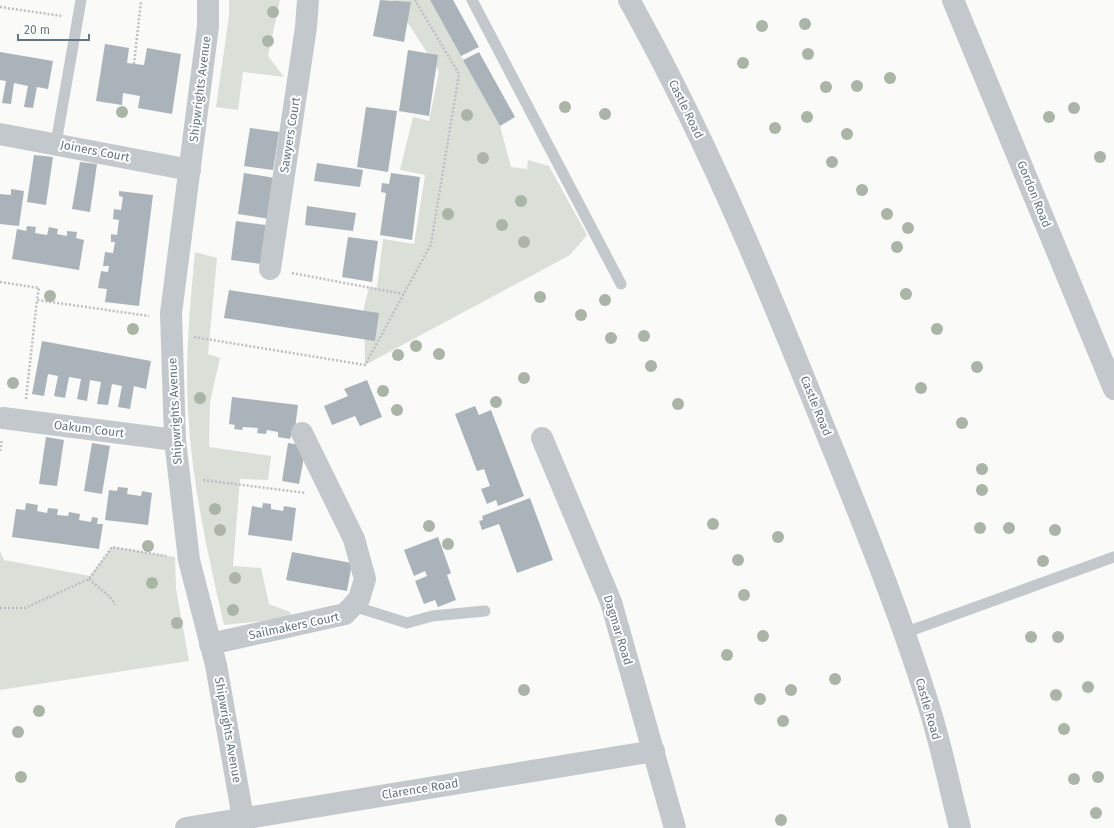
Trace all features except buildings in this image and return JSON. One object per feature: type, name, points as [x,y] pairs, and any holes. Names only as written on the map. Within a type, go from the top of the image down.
[{"type":"street","name":"Shipwrights Avenue","points":[[208,0],[208,26],[171,313],[175,440],[190,560],[216,665],[244,818]]},
{"type":"street","name":"Sawyers Court","points":[[270,269],[305,35],[308,0]]},
{"type":"street","name":"Castle Road","points":[[629,0],[660,54],[710,158],[769,291],[870,540],[931,712],[960,828]]},
{"type":"street","name":"Gordon Road","points":[[953,0],[1114,388]]},
{"type":"street","name":"Joiners Court","points":[[0,134],[56,143],[190,170]]},
{"type":"street","name":"Oakum Court","points":[[14,420],[175,440]]},
{"type":"street","name":"Sailmakers Court","points":[[210,644],[345,614],[359,599],[365,579],[354,539],[302,433]]},
{"type":"street","name":"Dagmar Road","points":[[542,438],[611,602],[675,828]]},
{"type":"street","name":"Clarence Road","points":[[186,828],[654,751]]},
{"type":"lane","points":[[56,143],[81,0]]},
{"type":"lane","points":[[472,0],[621,284]]},
{"type":"lane","points":[[904,633],[1114,557]]},
{"type":"lane","points":[[353,606],[407,623],[432,616],[485,611]]},
{"type":"path","points":[[134,64],[140,0]]},
{"type":"path","points":[[172,334],[365,365],[430,244],[459,74],[415,0]]},
{"type":"path","points":[[0,7],[62,16]]},
{"type":"path","points":[[270,269],[402,294]]},
{"type":"path","points":[[0,282],[39,288],[14,420]]},
{"type":"path","points":[[37,300],[156,317]]},
{"type":"path","points":[[179,477],[334,497]]},
{"type":"path","points":[[0,608],[25,608],[88,579],[112,547],[190,560]]},
{"type":"path","points":[[88,579],[112,599],[115,605]]},
{"type":"shaded area","points":[[229,0],[280,0],[268,56],[284,77],[243,72],[238,110],[216,107],[229,16]]},
{"type":"shaded area","points":[[393,0],[430,0],[500,126],[511,167],[527,169],[528,160],[549,166],[587,235],[570,255],[365,365],[364,307],[369,287],[377,288],[383,239],[414,244],[425,175],[400,170],[413,117],[429,121],[439,71]]},
{"type":"shaded area","points":[[195,252],[217,258],[208,354],[220,358],[210,402],[209,447],[271,456],[268,480],[240,479],[233,566],[261,568],[269,604],[290,612],[291,618],[224,625],[197,493],[190,439],[187,392],[188,352]]},
{"type":"shaded area","points":[[112,547],[175,557],[176,589],[189,661],[0,690],[0,551],[4,560],[90,576]]}]
